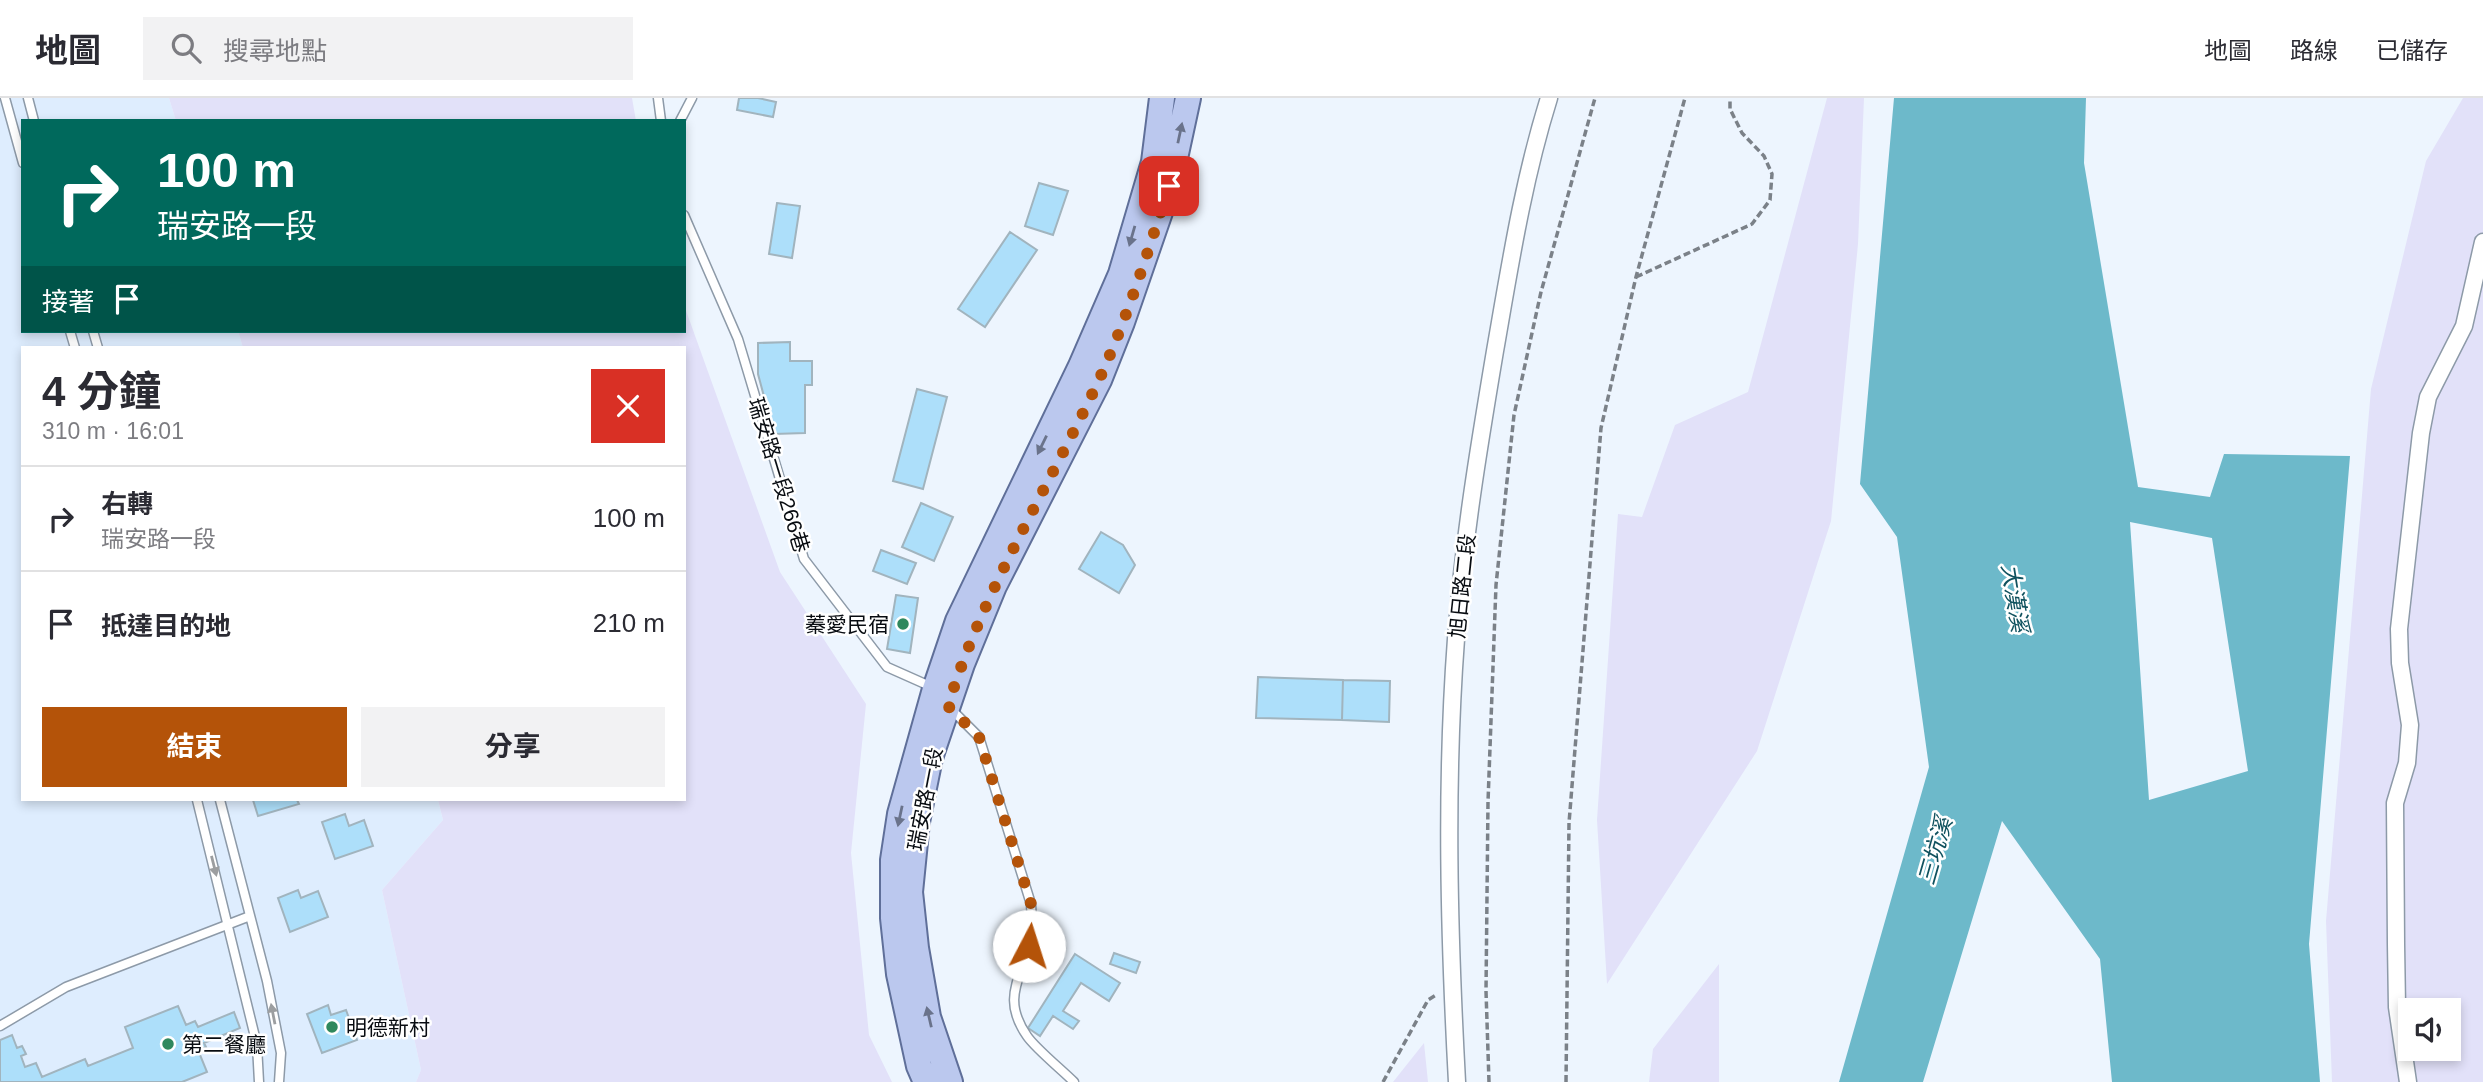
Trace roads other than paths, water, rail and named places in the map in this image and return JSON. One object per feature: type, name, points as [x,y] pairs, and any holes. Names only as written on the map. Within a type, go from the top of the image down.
[{"type":"main road","name":"瑞安路一段","points":[[950,1082],[928,1017],[916,948],[910,891],[917,822],[958,621],[1121,274],[1154,162],[1162,98]]},
{"type":"main road","name":"瑞安路一段","points":[[926,1082],[919,1066],[899,974],[893,918],[893,860],[900,814],[942,698],[962,663],[994,586],[1099,380],[1147,256],[1169,186],[1188,98]]},
{"type":"street","name":"旭日路二段","points":[[1457,1082],[1448,865],[1456,638],[1480,437],[1509,264],[1526,180],[1549,98]]},
{"type":"street","points":[[2408,1082],[2398,1007],[2396,944],[2395,803],[2407,764],[2410,724],[2400,663],[2399,629],[2421,433],[2428,397],[2464,326],[2483,242]]},
{"type":"lane","points":[[5,98],[21,156]]},
{"type":"lane","points":[[28,98],[33,119]]},
{"type":"lane","points":[[658,98],[660,119]]},
{"type":"lane","points":[[681,119],[692,98]]},
{"type":"lane","name":"瑞安路一段266巷","points":[[686,220],[738,339],[804,559],[887,667],[942,698]]},
{"type":"lane","points":[[942,698],[979,737],[1031,904],[1029,946],[1014,988],[1014,1010],[1028,1038],[1074,1082]]},
{"type":"lane","points":[[197,801],[257,1045],[259,1082]]},
{"type":"lane","points":[[220,801],[267,981],[281,1053],[279,1082]]},
{"type":"lane","points":[[0,1026],[65,987],[250,916]]},
{"type":"water","points":[[1894,98],[2086,98],[2084,163],[2138,487],[2210,497],[2224,454],[2350,456],[2309,944],[2320,1082],[2112,1082],[2100,959],[2002,821],[1923,1082],[1839,1082],[1929,767],[1897,537],[1860,484]],"holes":[[[2130,522],[2212,538],[2248,771],[2149,800]]]},
{"type":"place","name":"蓁愛民宿","points":[[903,624]]},
{"type":"place","name":"明德新村","points":[[332,1027]]},
{"type":"place","name":"第二餐廳","points":[[168,1044]]},
{"type":"water label","name":"大漢溪","points":[[2015,598]]},
{"type":"water label","name":"三坑溪","points":[[1935,851]]}]
